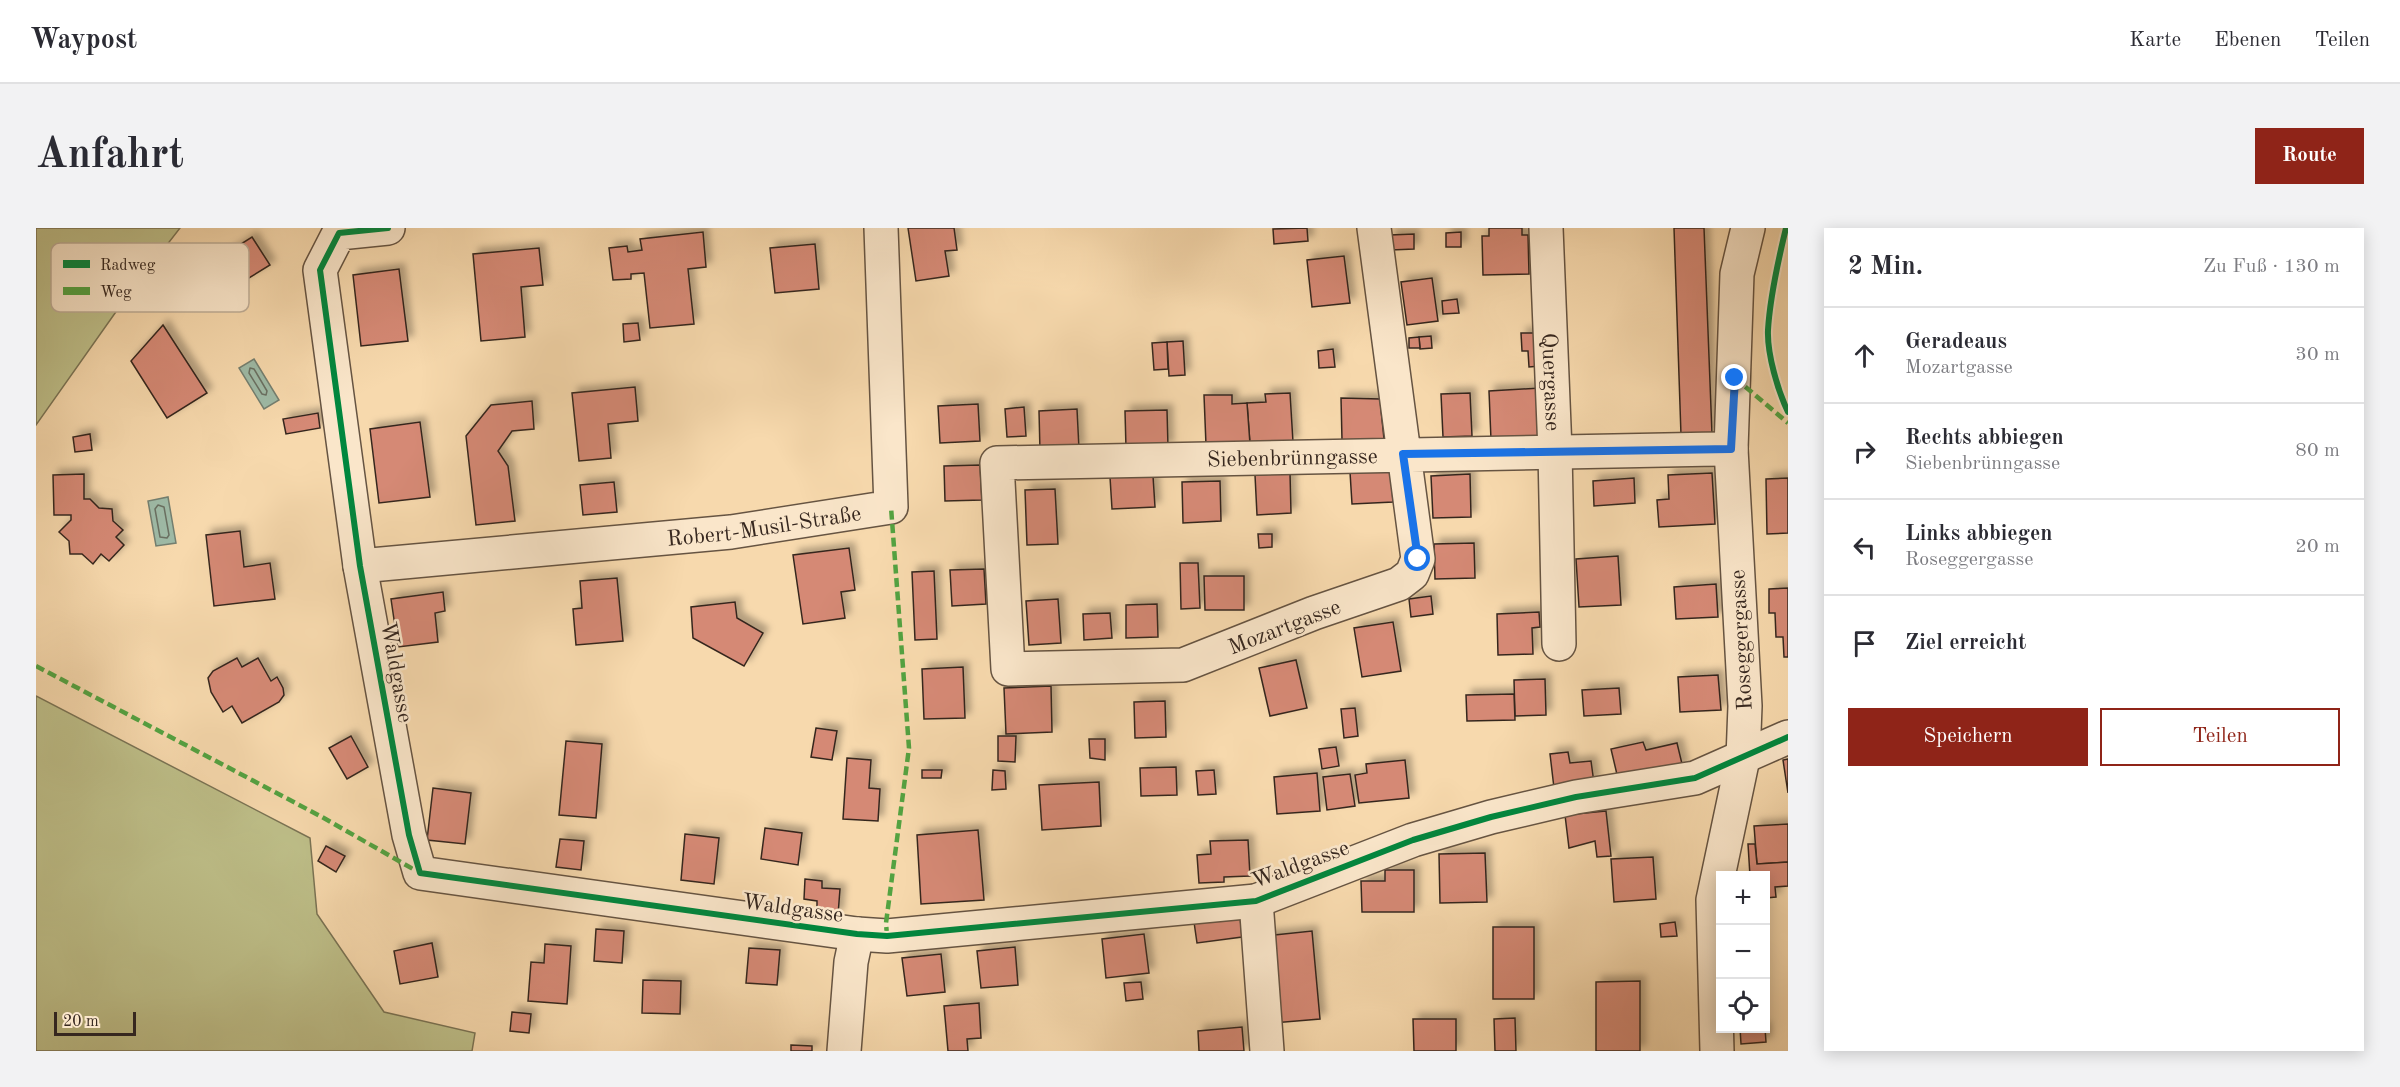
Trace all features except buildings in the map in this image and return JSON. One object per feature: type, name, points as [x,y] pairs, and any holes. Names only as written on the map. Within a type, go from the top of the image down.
[{"type":"street","name":"Waldgasse","points":[[388,228],[339,233],[321,270],[360,566],[409,835],[420,873],[857,934],[887,936],[1256,901],[1413,840],[1491,817],[1576,797],[1695,778],[1788,737]]},
{"type":"street","name":"Robert-Musil-Straße","points":[[360,566],[731,532],[891,507],[881,228]]},
{"type":"street","name":"Mozartgasse","points":[[997,464],[1008,669],[1183,664],[1314,613],[1399,584],[1412,574],[1418,559],[1374,228]]},
{"type":"street","name":"Quergasse","points":[[1546,228],[1555,451],[1559,644]]},
{"type":"street","name":"Roseggergasse","points":[[1717,1051],[1713,900],[1743,758],[1745,706],[1731,449],[1737,274],[1748,228]]},
{"type":"street","name":"Siebenbrünngasse","points":[[997,464],[1731,449]]},
{"type":"street","points":[[1256,901],[1267,1051]]},
{"type":"street","points":[[844,1051],[851,962],[857,934]]},
{"type":"green space","points":[[36,228],[180,228],[168,243],[51,243],[51,312],[116,312],[36,425]]},
{"type":"green space","points":[[36,696],[310,838],[317,914],[384,1012],[475,1033],[472,1051],[36,1051]]},
{"type":"water","points":[[254,359],[279,400],[264,409],[239,368]]},
{"type":"water","points":[[168,497],[176,543],[156,546],[148,501]]},
{"type":"marked path","points":[[1735,378],[1788,423]]},
{"type":"marked path","points":[[887,936],[886,923],[909,748],[891,507]]},
{"type":"marked path","points":[[36,666],[322,817],[420,873]]},
{"type":"cycle path","points":[[388,228],[339,233],[320,270],[360,566],[409,835],[420,873],[857,934],[887,936],[1256,901],[1413,840],[1491,817],[1576,797],[1695,778],[1788,737]]},
{"type":"cycle path","points":[[1786,228],[1772,291],[1768,340],[1774,372],[1788,412]]},
{"type":"route","points":[[1418,559],[1403,454],[1731,449],[1735,378]]}]
